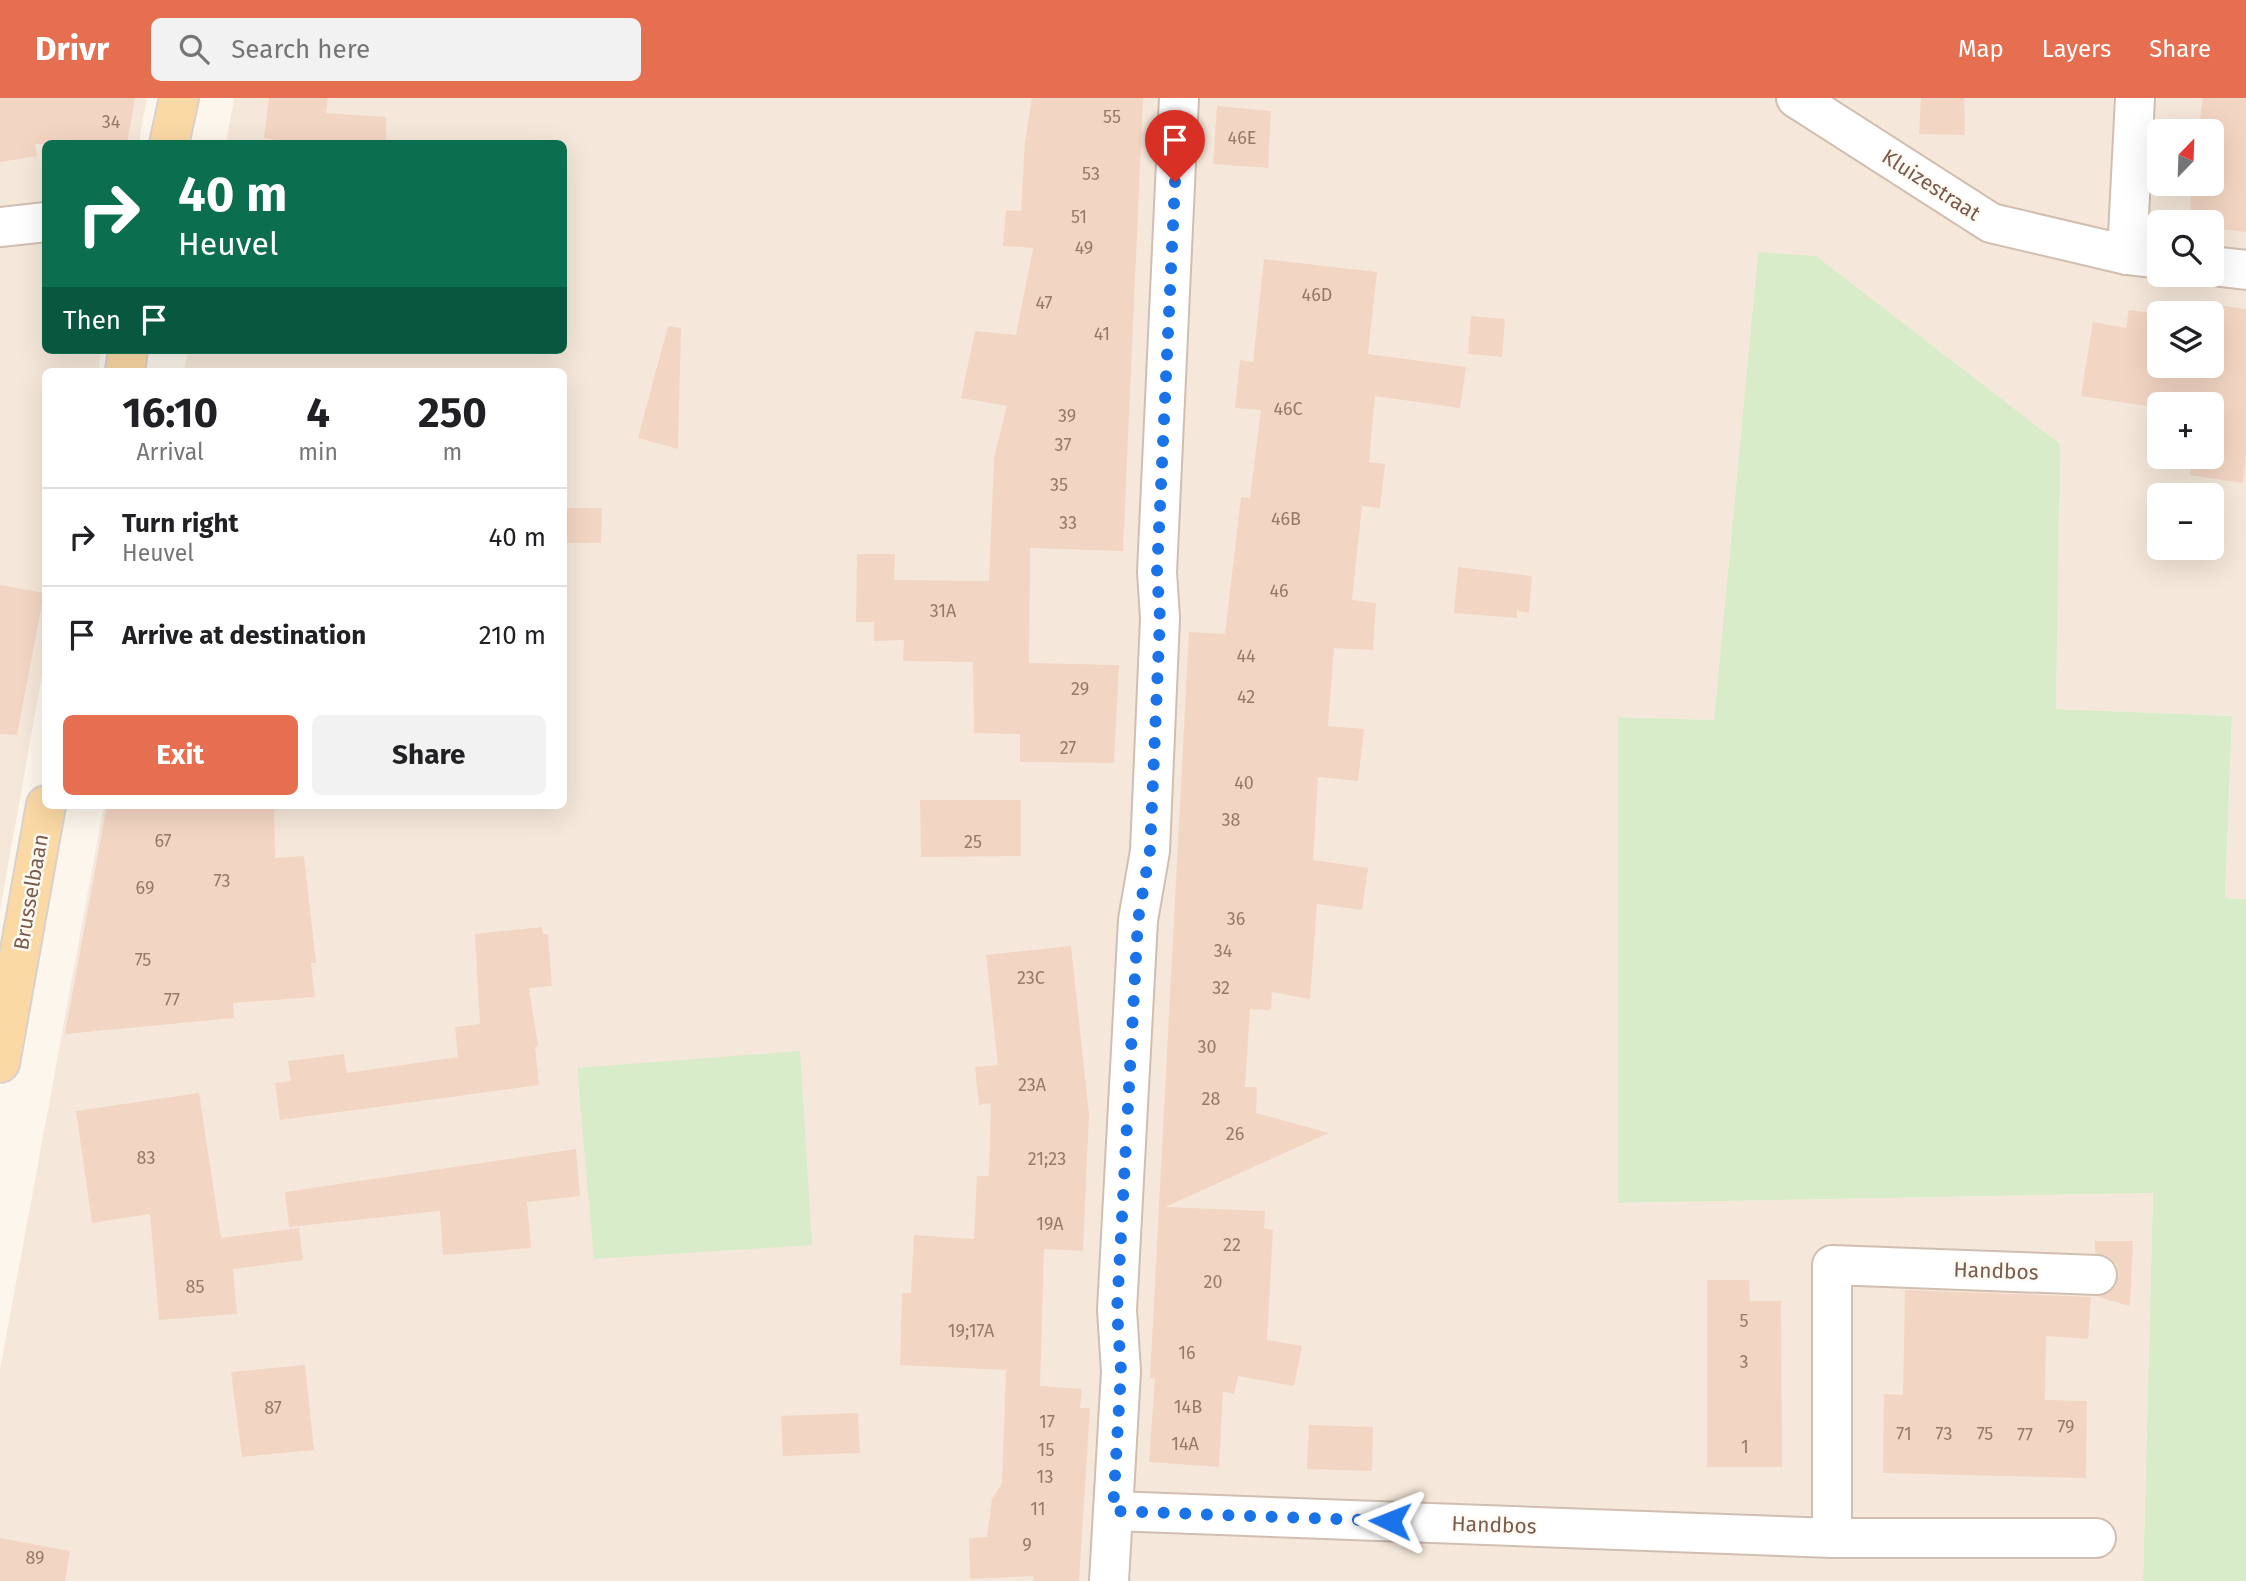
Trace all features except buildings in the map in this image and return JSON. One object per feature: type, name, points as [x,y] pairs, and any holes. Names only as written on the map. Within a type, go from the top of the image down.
[{"type":"main road","points":[[170,140],[179,98]]},
{"type":"main road","name":"Brusselbaan","points":[[0,1063],[45,809]]},
{"type":"street","points":[[1108,1581],[1121,1371],[1117,1310],[1136,948],[1150,850],[1160,618],[1158,558],[1179,98]]},
{"type":"street","name":"Kluizestraat","points":[[1796,98],[1991,223],[2143,257]]},
{"type":"street","points":[[2135,98],[2143,257]]},
{"type":"street","points":[[0,228],[42,223]]},
{"type":"street","points":[[2224,267],[2246,270]]},
{"type":"street","name":"Handbos","points":[[1832,1538],[1832,1265],[2097,1275]]},
{"type":"street","name":"Handbos","points":[[1113,1511],[1832,1538],[2096,1538]]},
{"type":"shaded area","points":[[0,98],[147,98],[140,140],[42,140],[42,354],[100,354],[98,368],[42,368],[42,675],[0,910]]},
{"type":"shaded area","points":[[234,98],[2246,98],[2246,899],[2225,898],[2232,716],[2056,709],[2059,444],[1758,252],[1714,720],[1619,717],[1618,1203],[2153,1193],[2143,1581],[0,1581],[0,1370],[103,809],[567,809],[567,368],[185,368],[187,354],[567,354],[567,140],[227,140]]},
{"type":"green space","points":[[1758,252],[1816,256],[2060,444],[2056,709],[2232,716],[2225,898],[2246,899],[2246,1581],[2143,1581],[2153,1193],[1618,1203],[1618,717],[1714,720]]},
{"type":"green space","points":[[800,1051],[812,1245],[594,1259],[577,1068]]},
{"type":"route","points":[[1175,182],[1157,572],[1160,618],[1150,850],[1136,948],[1117,1310],[1121,1371],[1113,1511],[1390,1521]]}]
